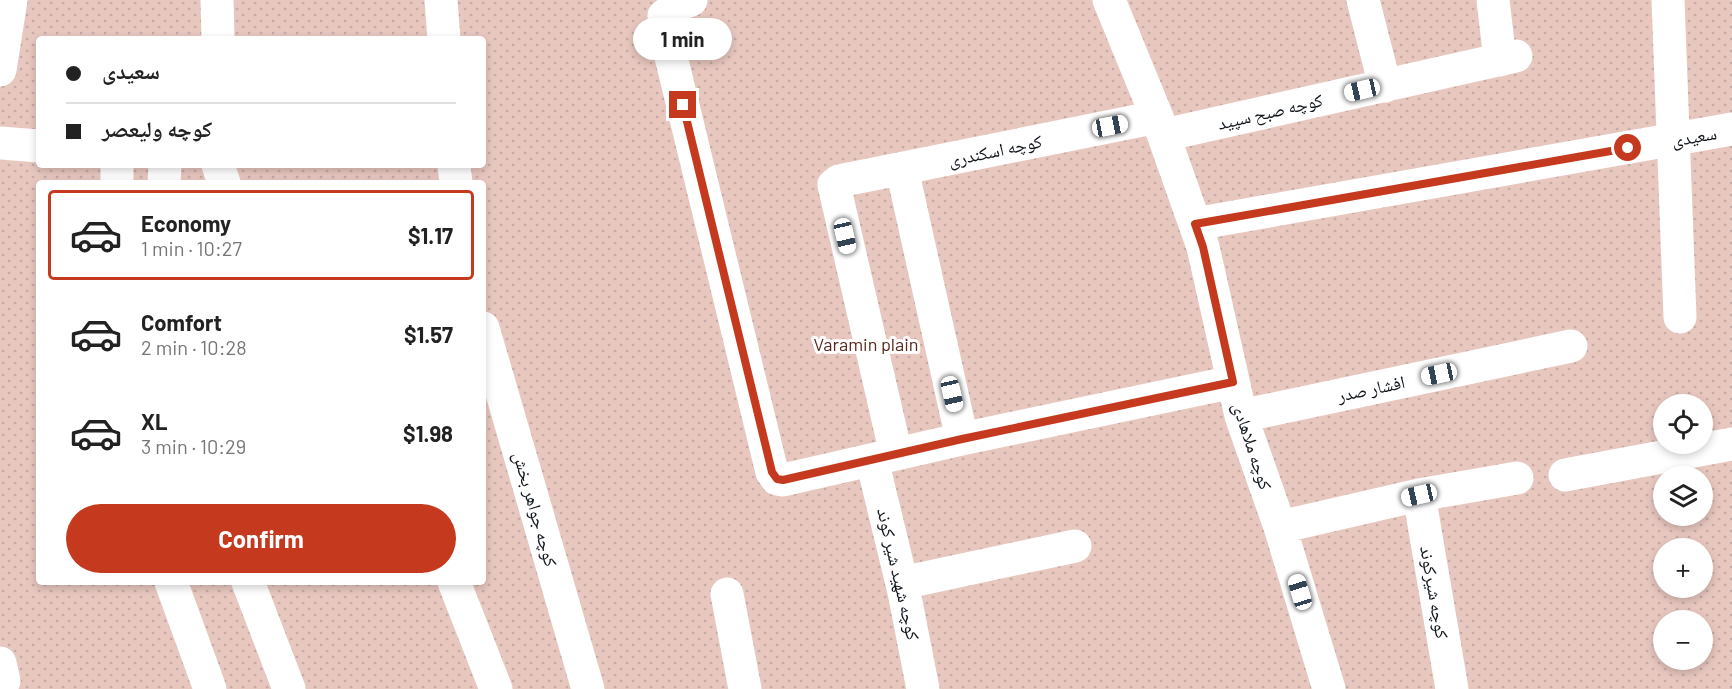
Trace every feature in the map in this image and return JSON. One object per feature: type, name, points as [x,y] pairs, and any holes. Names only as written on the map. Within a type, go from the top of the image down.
[{"type":"street","points":[[0,70],[11,0]]},
{"type":"street","points":[[217,0],[218,36]]},
{"type":"street","points":[[441,0],[444,36]]},
{"type":"street","points":[[691,0],[679,4],[664,16],[666,36],[772,472],[777,479],[783,480],[962,439],[1233,382]]},
{"type":"street","name":"کوچه ملاهادی","points":[[1109,0],[1160,126],[1203,247],[1240,416],[1280,527],[1329,689]]},
{"type":"street","points":[[1363,0],[1385,86]]},
{"type":"street","name":"کوچه صبح سپید","points":[[1160,126],[1385,86],[1508,58],[1493,0]]},
{"type":"street","points":[[1668,0],[1680,316]]},
{"type":"street","name":"کوچه اسکندری","points":[[834,185],[839,181],[902,169],[1160,126]]},
{"type":"street","name":"سعیدی","points":[[1195,224],[1732,129]]},
{"type":"street","points":[[0,143],[36,146]]},
{"type":"street","points":[[902,169],[962,439]]},
{"type":"street","name":"کوچه شهید شیر کوند","points":[[834,185],[884,457],[902,583],[923,689]]},
{"type":"street","name":"کوچه جواهر بخش","points":[[486,338],[588,689]]},
{"type":"street","name":"افشار صدر","points":[[1240,416],[1571,346]]},
{"type":"street","points":[[1565,475],[1732,444]]},
{"type":"street","points":[[1280,527],[1419,495],[1517,478]]},
{"type":"street","name":"کوچه شیرکوند","points":[[1419,495],[1452,689]]},
{"type":"street","points":[[902,583],[1075,546]]},
{"type":"street","points":[[172,585],[210,689]]},
{"type":"street","points":[[249,585],[290,689]]},
{"type":"street","points":[[455,585],[496,689]]},
{"type":"street","points":[[727,594],[745,689]]},
{"type":"green space","name":"Varamin plain","points":[[0,0],[1732,0],[1732,689],[0,689]]},
{"type":"route","points":[[683,105],[772,472],[777,479],[783,480],[962,439],[1233,382],[1203,247],[1195,224],[1628,148]]}]
